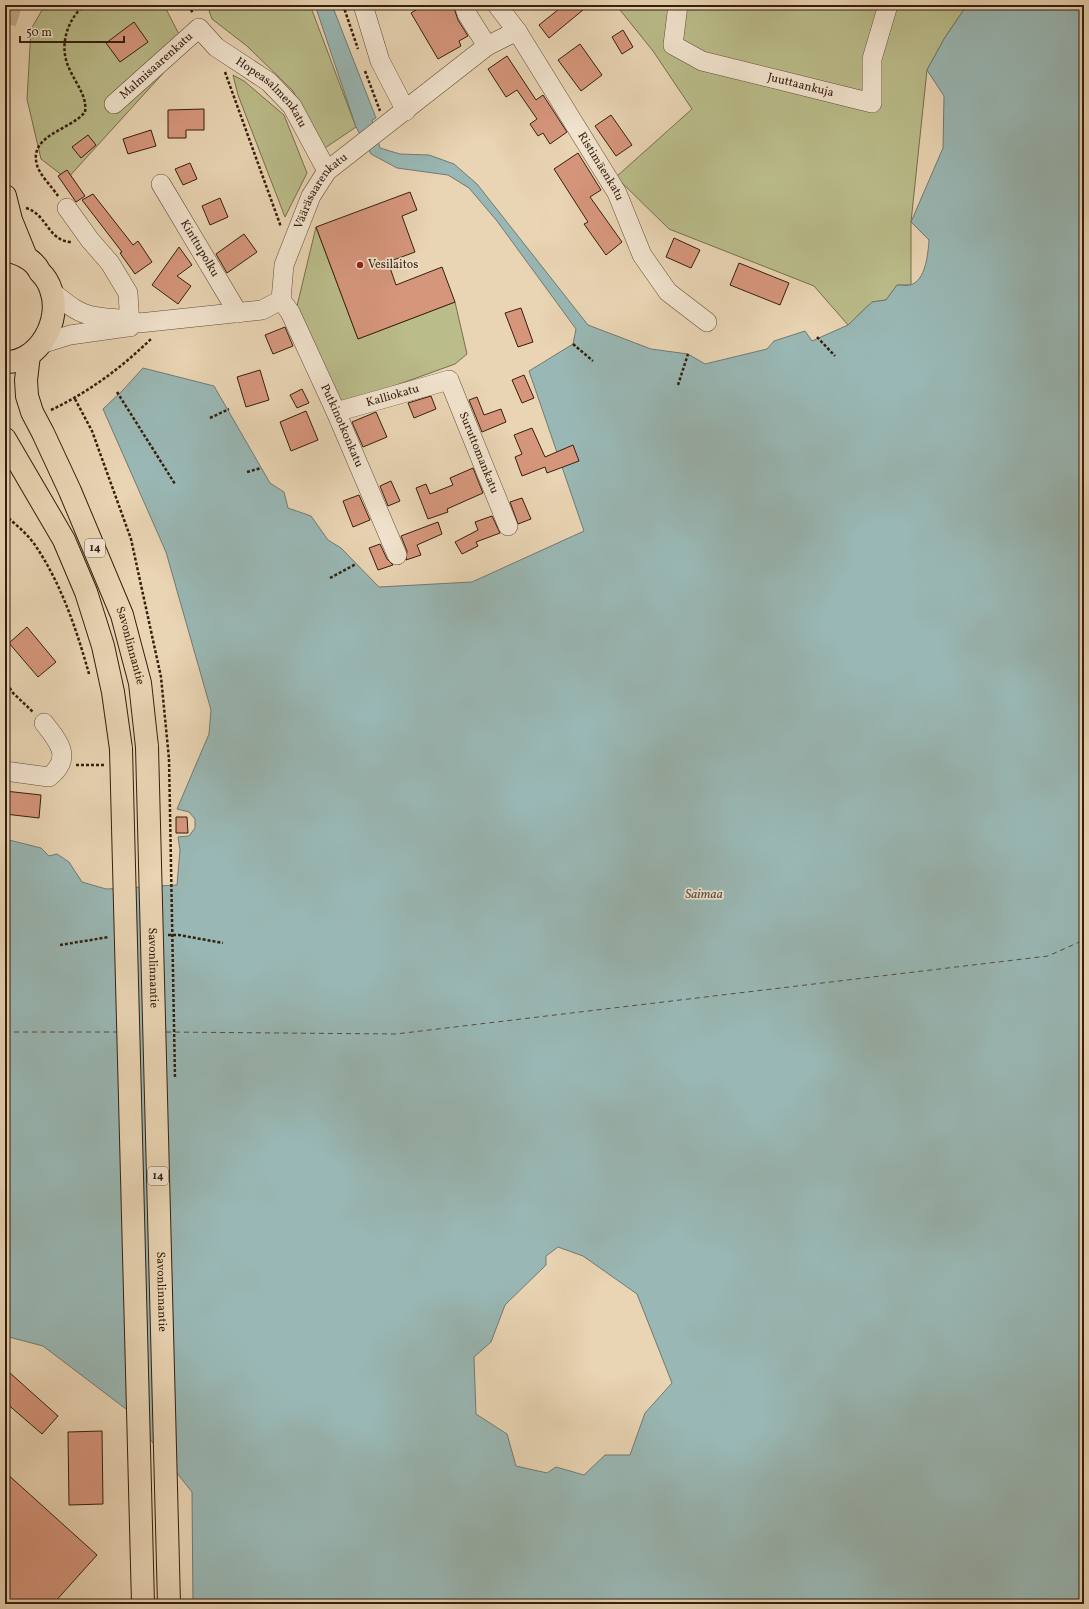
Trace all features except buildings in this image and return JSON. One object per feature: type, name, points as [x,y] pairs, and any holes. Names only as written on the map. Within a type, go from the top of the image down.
[{"type":"highway","name":"14","points":[[5,196],[11,220],[26,257]]},
{"type":"highway","name":"14","points":[[5,250],[26,257],[36,266],[51,291],[54,304],[53,316],[49,329],[35,349]]},
{"type":"highway","points":[[5,362],[20,359],[35,349]]},
{"type":"highway","name":"Savonlinnantie","points":[[35,349],[26,380],[27,396],[32,412],[44,433],[70,491],[122,615],[140,683],[147,747],[169,1604]]},
{"type":"highway","name":"14","points":[[5,439],[64,540],[86,592],[103,646],[114,692],[121,749],[143,1604]]},
{"type":"street","points":[[363,5],[380,61],[406,111]]},
{"type":"street","points":[[464,5],[467,14],[486,46]]},
{"type":"street","name":"Ristimäenkatu","points":[[497,5],[517,31],[617,192],[642,255],[668,292],[707,322]]},
{"type":"street","name":"Juuttaankuja","points":[[678,5],[672,45],[702,61],[872,103],[872,59],[888,5]]},
{"type":"street","name":"Hopeasalmenkatu","points":[[199,28],[216,47],[269,82],[292,106],[327,171]]},
{"type":"street","name":"Malmisaarenkatu","points":[[114,104],[199,28]]},
{"type":"street","name":"Vääräsaarenkatu","points":[[282,300],[284,265],[311,196],[327,171],[406,111],[486,46],[517,31]]},
{"type":"street","name":"Kinttupolku","points":[[161,184],[238,312]]},
{"type":"street","points":[[67,208],[90,240],[110,263],[128,293],[140,326]]},
{"type":"street","points":[[51,291],[80,312],[140,326]]},
{"type":"street","points":[[35,349],[70,335],[262,310],[282,300]]},
{"type":"street","name":"Putkinotkonkatu","points":[[282,300],[290,312],[336,412],[397,555]]},
{"type":"street","name":"Kalliokatu","points":[[336,412],[449,380]]},
{"type":"street","name":"Suruttomankatu","points":[[449,380],[508,526]]},
{"type":"street","points":[[5,771],[49,777],[60,765],[63,753],[59,742],[44,723]]},
{"type":"path","points":[[67,208],[37,166],[36,155],[43,140],[75,122],[85,112],[85,100],[66,63],[65,39],[68,25],[74,15],[85,5]]},
{"type":"path","points":[[216,47],[283,233]]},
{"type":"path","points":[[23,208],[35,211],[51,233],[59,239],[69,242],[90,240]]},
{"type":"path","points":[[51,410],[75,399],[96,385],[134,355],[140,326]]},
{"type":"path","points":[[817,337],[835,356]]},
{"type":"path","points":[[573,344],[592,361]]},
{"type":"path","points":[[678,385],[688,354]]},
{"type":"path","points":[[117,392],[175,484]]},
{"type":"path","points":[[75,399],[92,431],[131,539],[160,677],[169,759]]},
{"type":"path","points":[[210,418],[229,409]]},
{"type":"path","points":[[247,472],[261,468]]},
{"type":"path","points":[[5,515],[36,546],[52,574],[67,606],[84,653],[91,681]]},
{"type":"path","points":[[330,578],[356,564]]},
{"type":"path","points":[[5,679],[12,692],[44,723]]},
{"type":"path","points":[[60,765],[107,766]]},
{"type":"green space","points":[[45,5],[164,5],[186,48],[67,179],[41,159],[27,99],[31,29]]},
{"type":"green space","points":[[207,5],[310,5],[356,127],[322,150],[293,91],[247,46],[212,19]]},
{"type":"green space","points":[[616,5],[967,5],[944,39],[927,70],[911,222],[911,285],[897,285],[886,300],[872,302],[848,325],[814,286],[669,229],[616,177],[692,109],[653,51]]},
{"type":"green space","points":[[233,75],[244,81],[284,115],[307,173],[285,217],[238,95]]},
{"type":"green space","points":[[316,227],[358,339],[455,302],[467,354],[455,364],[355,400],[344,402],[330,391],[297,306]]},
{"type":"water","name":"Saimaa","points":[[315,5],[332,5],[376,118],[372,120],[380,148],[400,154],[429,155],[454,164],[477,184],[588,325],[651,349],[688,354],[705,364],[767,349],[774,341],[805,331],[812,341],[848,325],[872,302],[886,300],[897,285],[910,285],[920,278],[925,266],[929,240],[911,222],[943,148],[944,96],[927,70],[944,39],[967,5],[1084,5],[1084,1604],[193,1604],[192,1492],[126,1409],[43,1346],[5,1336],[5,839],[41,848],[49,856],[57,854],[69,862],[82,882],[106,889],[177,885],[180,850],[178,837],[189,836],[195,828],[195,819],[189,812],[177,809],[209,734],[211,710],[166,552],[103,409],[143,368],[214,386],[270,483],[284,492],[288,508],[311,516],[328,540],[341,548],[379,587],[472,582],[584,531],[529,371],[573,344],[576,329],[497,221],[469,188],[448,175],[397,168],[371,154],[356,127]],"holes":[[[558,1247],[583,1256],[637,1294],[672,1383],[645,1413],[630,1455],[605,1455],[584,1475],[556,1467],[547,1473],[516,1466],[507,1434],[476,1414],[474,1357],[491,1342],[505,1305],[546,1265],[546,1256]]]},
{"type":"ferry route","points":[[166,1032],[396,1034],[1048,956],[1084,940]]},
{"type":"ferry route","points":[[5,1032],[118,1032]]},
{"type":"tunnel","points":[[5,23],[11,5]]},
{"type":"place","name":"Vesilaitos","points":[[360,265]]}]
